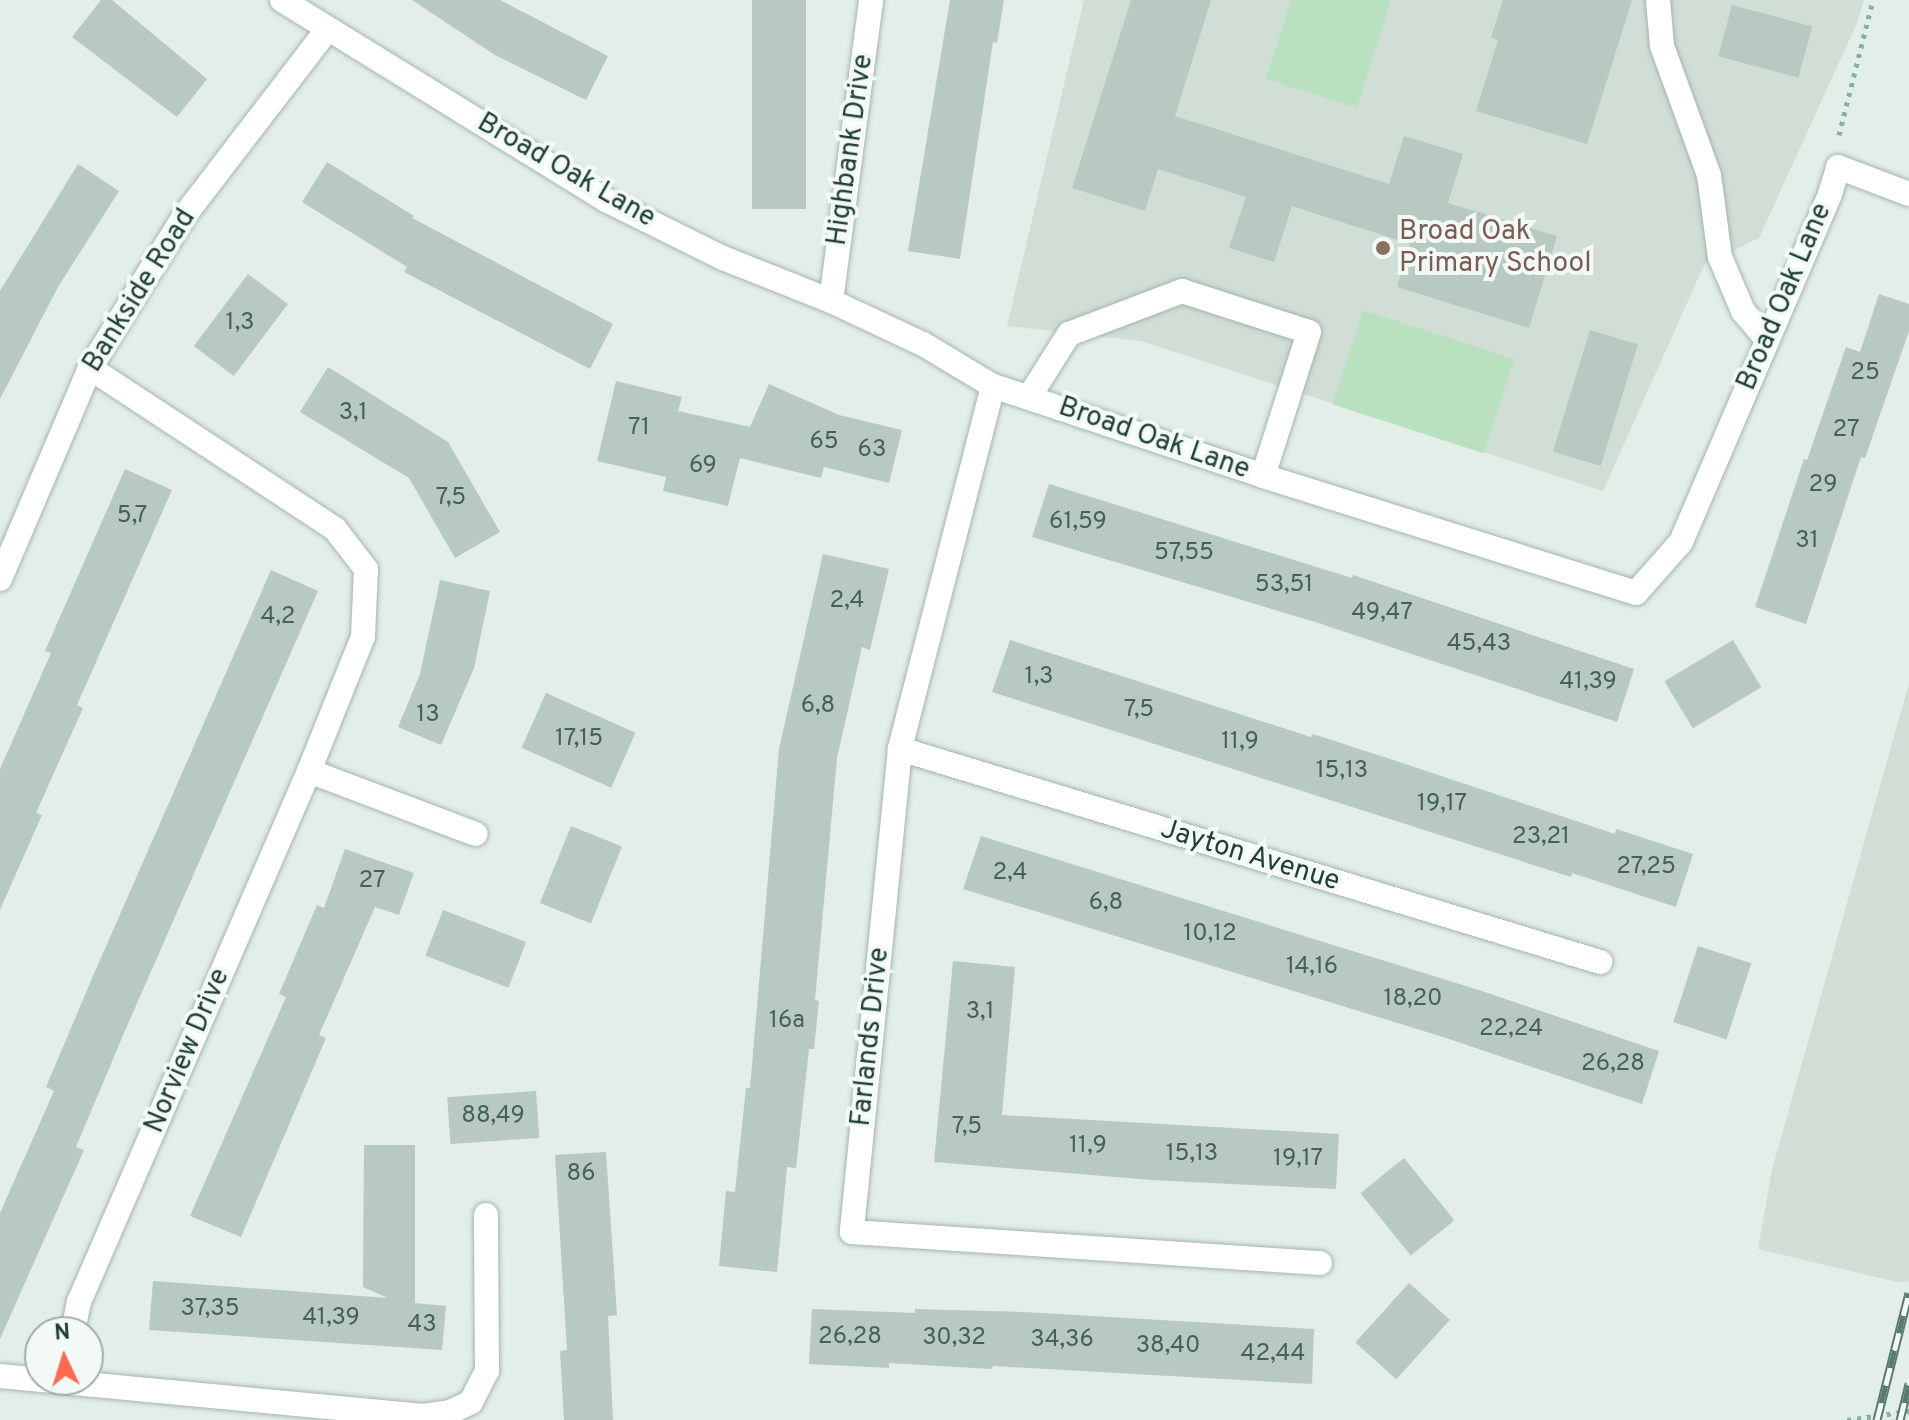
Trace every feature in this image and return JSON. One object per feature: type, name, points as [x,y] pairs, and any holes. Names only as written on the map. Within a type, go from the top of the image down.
[{"type":"street","name":"Broad Oak Lane","points":[[282,0],[608,201],[723,258],[831,301],[923,344],[993,386],[1263,476],[1636,593],[1681,542],[1830,194],[1838,167],[1909,194]]},
{"type":"street","name":"Highbank Drive","points":[[831,301],[871,0]]},
{"type":"street","points":[[1658,0],[1662,46],[1709,175],[1720,257],[1743,311],[1766,338]]},
{"type":"street","name":"Bankside Road","points":[[0,579],[90,368],[185,215],[327,30]]},
{"type":"street","points":[[1029,397],[1069,334],[1182,291],[1309,332],[1263,476]]},
{"type":"street","name":"Norview Drive","points":[[76,1316],[79,1302],[309,771],[363,637],[366,569],[335,529],[90,368]]},
{"type":"street","name":"Farlands Drive","points":[[993,386],[900,749],[852,1232],[1320,1263]]},
{"type":"street","name":"Jayton Avenue","points":[[900,749],[1600,962]]},
{"type":"street","points":[[309,771],[476,834]]},
{"type":"street","points":[[104,1386],[423,1416],[450,1412],[471,1402],[487,1371],[486,1215]]},
{"type":"street","points":[[0,1376],[24,1378]]},
{"type":"path","name":"Broad Oak Lane","points":[[1838,167],[1839,126],[1873,0]]},
{"type":"path","points":[[1847,1420],[1909,1411]]},
{"type":"shaded area","name":"Broad Oak Primary School","points":[[1084,0],[1864,0],[1857,23],[1759,238],[1704,265],[1603,491],[1141,341],[1007,326]]},
{"type":"shaded area","points":[[1909,683],[1909,1281],[1897,1282],[1758,1249],[1772,1170]]},
{"type":"green space","points":[[1291,0],[1391,0],[1357,108],[1266,79]]},
{"type":"green space","points":[[1363,310],[1514,359],[1484,453],[1332,404]]},
{"type":"building","points":[[101,0],[112,0],[207,79],[177,117],[72,37]]},
{"type":"building","points":[[412,0],[500,0],[608,56],[586,100],[495,55]]},
{"type":"building","points":[[752,0],[806,0],[806,209],[752,209]]},
{"type":"building","points":[[950,0],[1004,0],[997,43],[993,42],[960,259],[908,251]]},
{"type":"building","points":[[1131,0],[1211,0],[1175,116],[1389,184],[1404,136],[1463,154],[1448,203],[1557,236],[1529,328],[1397,287],[1410,244],[1292,206],[1274,262],[1229,248],[1246,197],[1158,169],[1145,211],[1072,188]]},
{"type":"building","points":[[1503,0],[1632,0],[1587,144],[1476,111],[1498,40],[1491,37]]},
{"type":"building","points":[[1732,5],[1812,26],[1798,78],[1718,56]]},
{"type":"building","points":[[327,162],[414,216],[412,218],[613,324],[590,369],[404,272],[407,267],[302,202]]},
{"type":"building","points":[[78,164],[119,191],[58,287],[0,399],[0,291]]},
{"type":"building","points":[[248,274],[288,304],[234,376],[194,346]]},
{"type":"building","points":[[1879,294],[1909,304],[1909,331],[1865,458],[1861,457],[1806,624],[1755,607],[1804,459],[1807,460],[1846,347],[1860,352]]},
{"type":"building","points":[[1590,330],[1638,345],[1601,466],[1553,451]]},
{"type":"building","points":[[328,367],[448,442],[500,532],[455,558],[409,478],[300,412]]},
{"type":"building","points":[[616,381],[682,397],[678,411],[750,427],[769,384],[839,415],[902,430],[889,483],[824,467],[821,478],[740,458],[728,506],[663,491],[666,477],[597,461]]},
{"type":"building","points":[[125,469],[172,490],[77,705],[83,708],[36,813],[42,815],[0,910],[0,769],[51,653],[45,651]]},
{"type":"building","points":[[1049,484],[1352,578],[1353,575],[1634,669],[1617,722],[1315,622],[1032,537]]},
{"type":"building","points":[[823,554],[889,569],[870,650],[862,647],[837,758],[815,1000],[819,1001],[814,1049],[809,1049],[796,1168],[787,1167],[777,1272],[719,1266],[726,1191],[735,1192],[746,1088],[750,1088],[779,749]]},
{"type":"building","points":[[271,570],[318,591],[124,1033],[76,1147],[84,1150],[0,1339],[0,1213],[54,1091],[46,1087]]},
{"type":"building","points":[[440,580],[490,591],[474,668],[441,745],[398,727],[420,674]]},
{"type":"building","points":[[1010,640],[1311,737],[1313,734],[1615,834],[1616,829],[1693,854],[1676,907],[1572,873],[1571,877],[992,692]]},
{"type":"building","points":[[1733,640],[1761,687],[1693,728],[1664,681]]},
{"type":"building","points":[[546,693],[636,733],[611,788],[522,748]]},
{"type":"building","points":[[571,826],[622,847],[591,924],[540,903]]},
{"type":"building","points":[[981,836],[1482,991],[1659,1051],[1642,1104],[1443,1037],[963,889]]},
{"type":"building","points":[[345,849],[414,873],[399,915],[375,907],[319,1035],[326,1038],[241,1237],[190,1216],[286,997],[279,994],[317,905],[324,908]]},
{"type":"building","points":[[443,910],[526,942],[509,988],[425,956]]},
{"type":"building","points":[[1698,946],[1751,963],[1727,1039],[1673,1022]]},
{"type":"building","points":[[953,961],[1015,967],[1002,1115],[1339,1134],[1336,1189],[1151,1180],[934,1162]]},
{"type":"building","points":[[536,1091],[539,1138],[450,1144],[447,1097]]},
{"type":"building","points":[[364,1145],[415,1145],[415,1303],[446,1306],[442,1350],[149,1330],[153,1281],[388,1298],[363,1287]]},
{"type":"building","points":[[606,1152],[617,1315],[608,1316],[613,1420],[564,1420],[560,1351],[567,1350],[555,1155]]},
{"type":"building","points":[[1404,1158],[1454,1220],[1411,1255],[1360,1193]]},
{"type":"building","points":[[1409,1283],[1450,1320],[1396,1379],[1355,1342]]},
{"type":"building","points":[[812,1309],[915,1313],[915,1309],[1024,1312],[1314,1329],[1312,1384],[993,1366],[992,1369],[889,1363],[889,1368],[809,1364]]},
{"type":"railway","points":[[1877,1420],[1909,1293]]},
{"type":"railway","points":[[1900,1420],[1909,1383]]},
{"type":"place","name":"Broad Oak Primary School","points":[[1383,248]]}]
